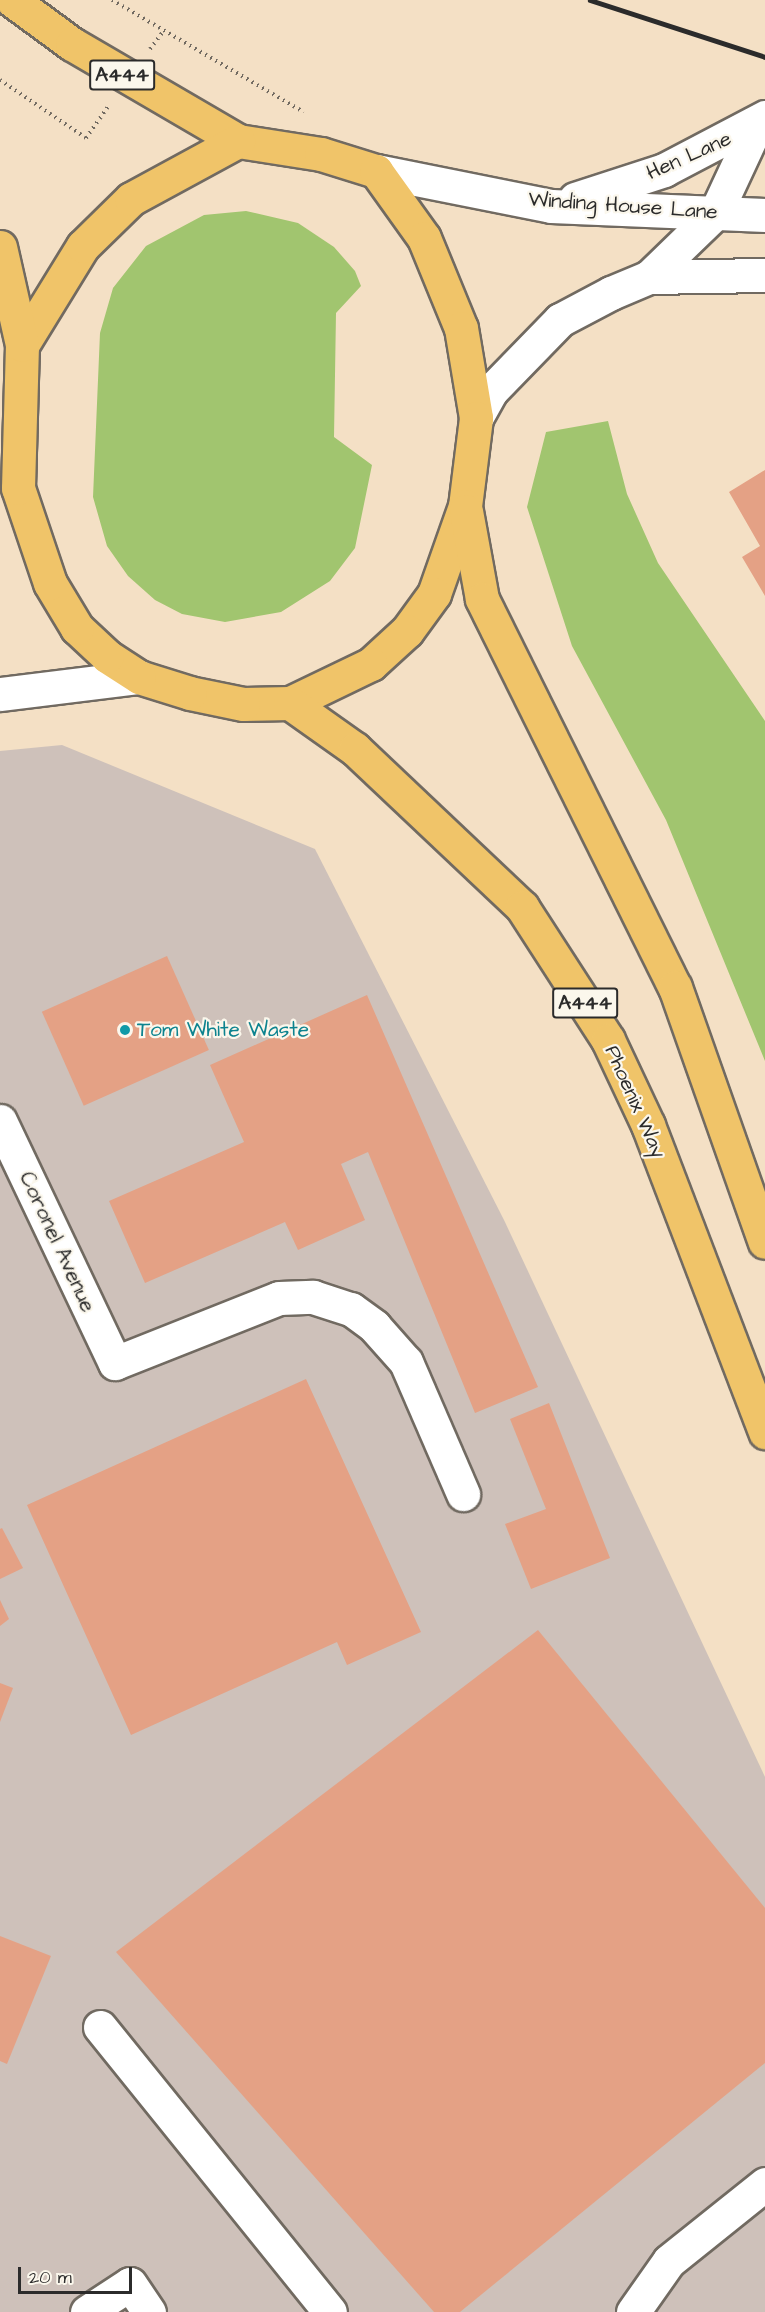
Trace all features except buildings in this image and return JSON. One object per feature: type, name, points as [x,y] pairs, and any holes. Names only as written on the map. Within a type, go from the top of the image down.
[{"type":"highway","name":"A444","points":[[12,0],[72,44],[238,141]]},
{"type":"highway","points":[[0,247],[22,345],[15,454],[26,521],[50,583],[77,628],[139,677],[243,704],[290,703],[371,664],[407,631],[434,594],[465,506],[476,418],[462,328],[424,238],[376,171],[321,154],[238,141],[131,199],[83,246],[22,345]]},
{"type":"highway","points":[[465,506],[482,598],[675,987],[765,1242]]},
{"type":"highway","name":"Phoenix Way","points":[[290,703],[355,748],[522,907],[608,1040],[638,1104],[765,1432]]},
{"type":"street","name":"Hen Lane","points":[[551,206],[664,170],[761,121]]},
{"type":"street","name":"Hen Lane","points":[[649,277],[716,212],[761,121]]},
{"type":"street","name":"Winding House Lane","points":[[376,171],[551,206],[765,215]]},
{"type":"street","points":[[476,418],[491,391],[560,320],[649,277],[765,275]]},
{"type":"street","points":[[0,482],[15,454]]},
{"type":"street","points":[[0,694],[139,677]]},
{"type":"street","name":"Coronel Avenue","points":[[0,1121],[9,1166],[115,1363],[279,1298],[313,1297],[351,1309],[406,1362],[463,1494]]},
{"type":"street","points":[[100,2027],[330,2312]]},
{"type":"street","points":[[633,2312],[669,2261],[765,2184]]},
{"type":"street","points":[[87,2312],[130,2284],[149,2312]]},
{"type":"path","points":[[112,0],[274,99],[314,117]]},
{"type":"path","points":[[0,80],[86,138]]},
{"type":"shaded area","points":[[62,745],[315,849],[504,1220],[765,1777],[765,2312],[0,2312],[0,751]]},
{"type":"green space","points":[[246,211],[298,223],[334,247],[355,271],[361,286],[336,313],[334,437],[372,465],[355,548],[330,581],[281,612],[225,622],[182,614],[155,600],[128,576],[107,546],[93,497],[100,333],[113,288],[146,246],[204,215]]},
{"type":"green space","points":[[608,421],[627,494],[658,563],[765,721],[765,1061],[666,820],[572,646],[527,507],[546,432]]},
{"type":"railway","points":[[590,0],[765,57]]},
{"type":"place","name":"Tom White Waste","points":[[125,1030]]}]
